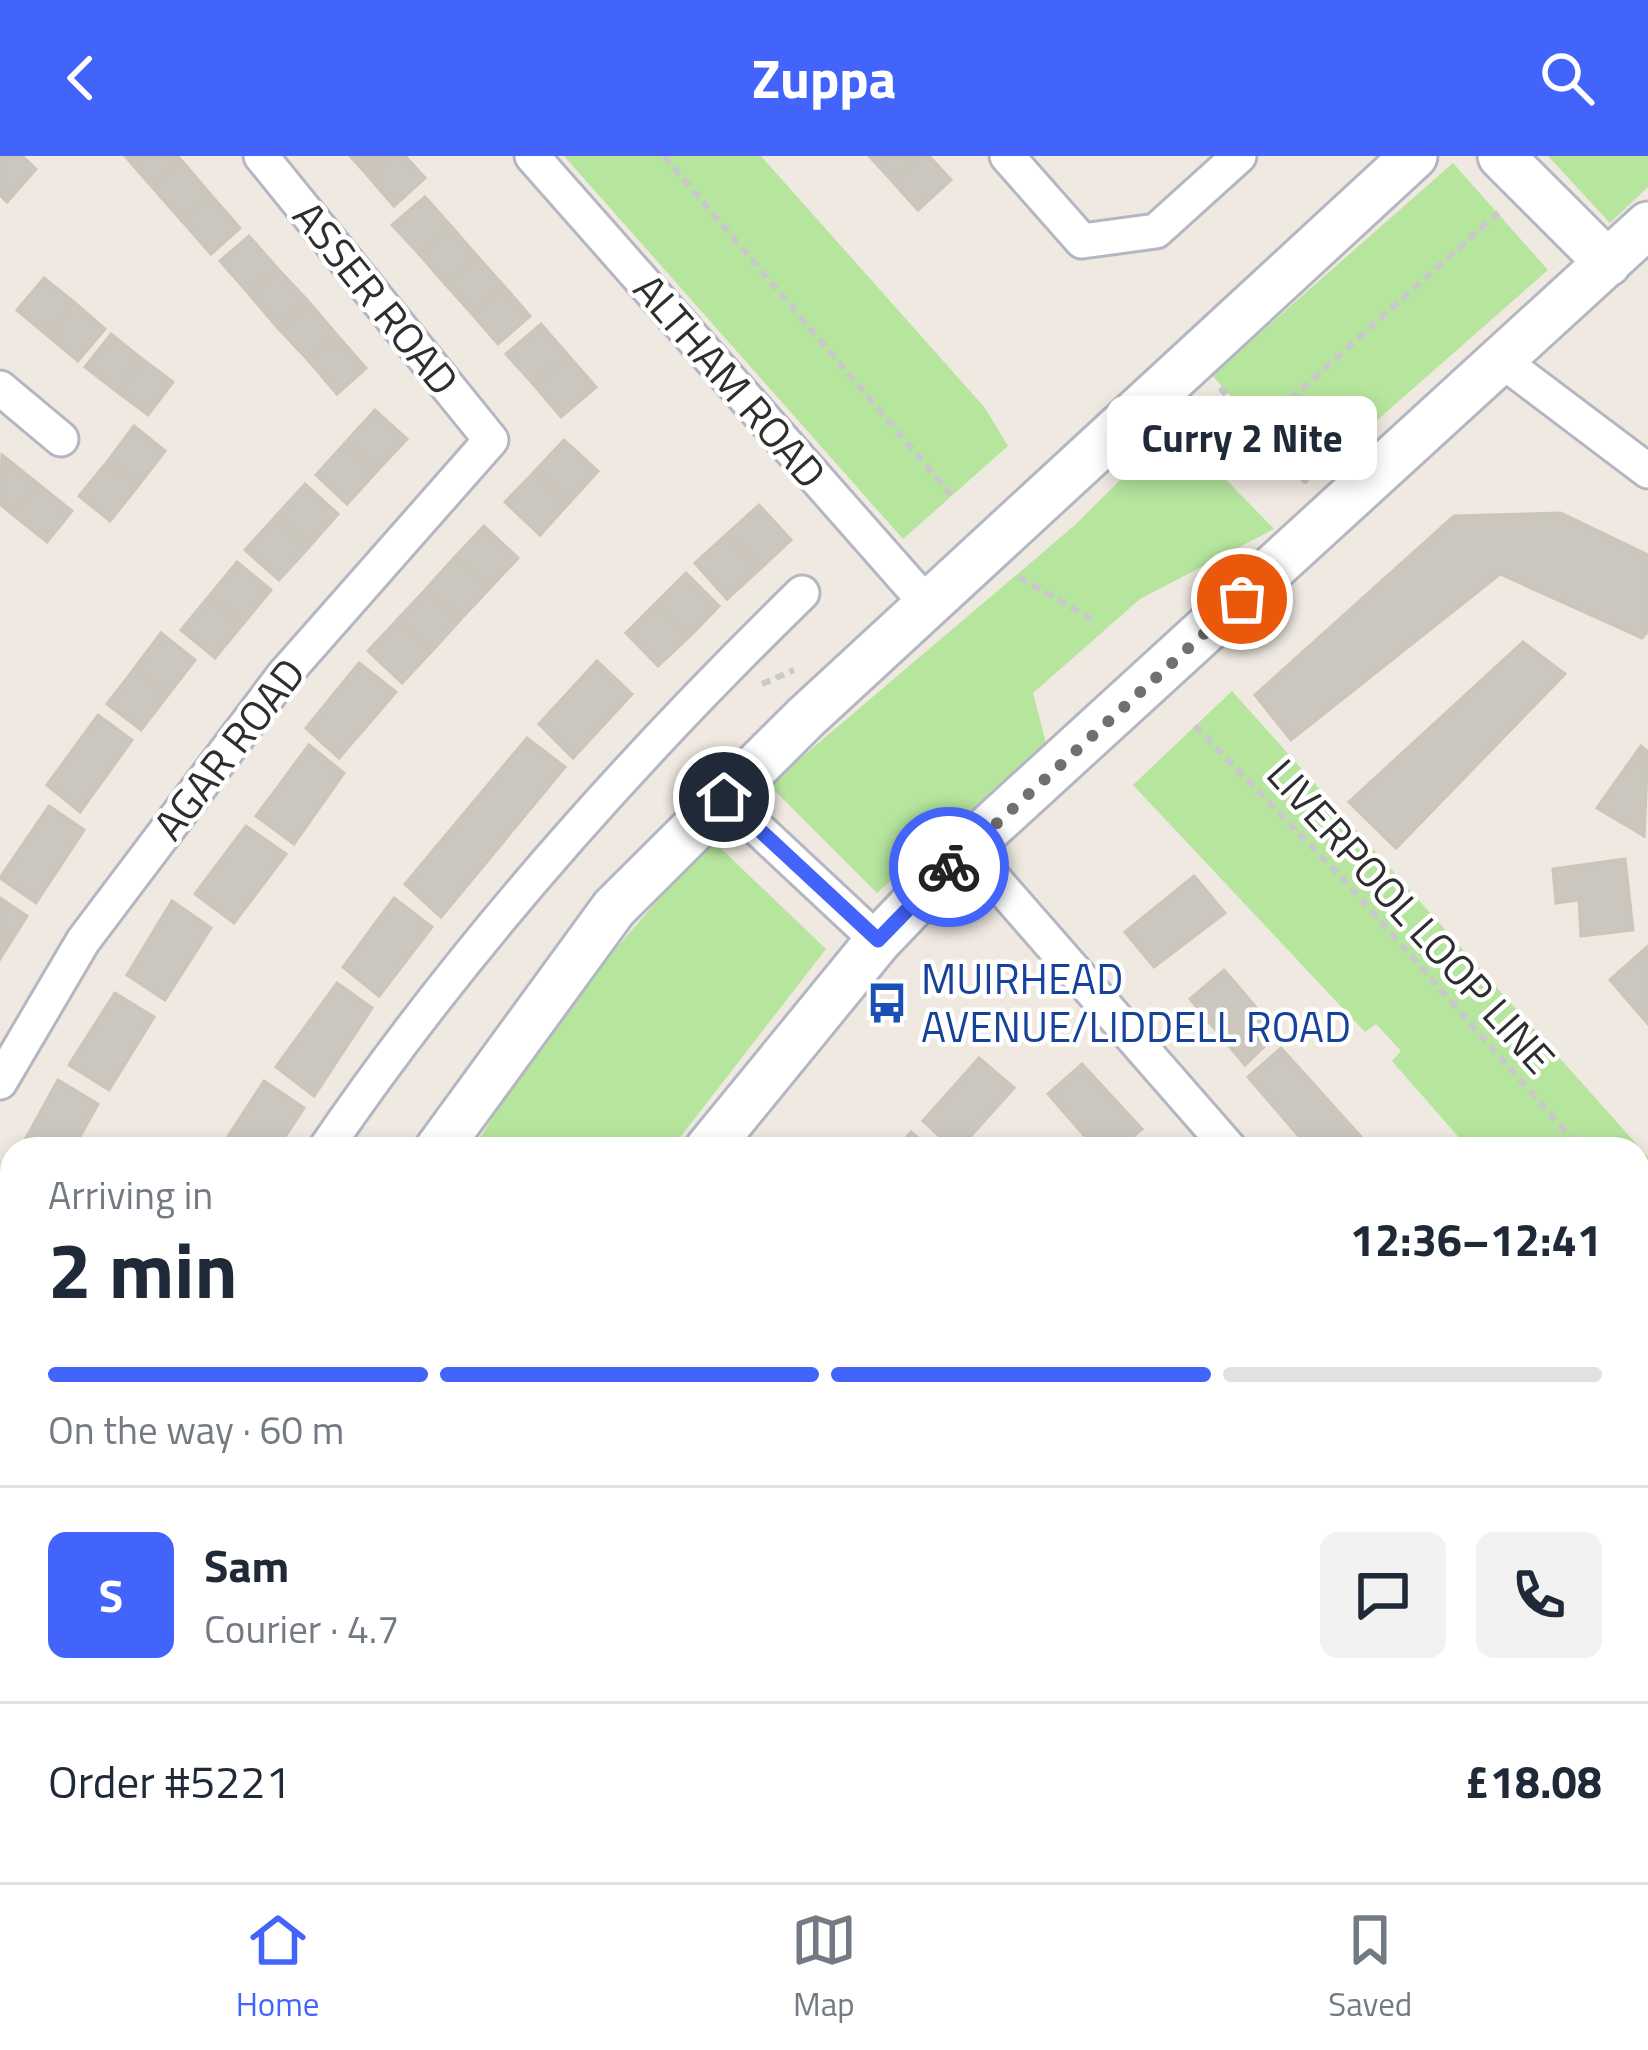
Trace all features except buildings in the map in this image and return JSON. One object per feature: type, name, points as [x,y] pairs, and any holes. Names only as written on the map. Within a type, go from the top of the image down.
[{"type":"street","name":"ASSER ROAD","points":[[261,156],[491,440]]},
{"type":"street","name":"ALTHAM ROAD","points":[[532,156],[928,605]]},
{"type":"street","points":[[1007,156],[1082,241],[1156,231],[1239,156]]},
{"type":"street","points":[[447,1137],[614,908],[928,605],[1414,156]]},
{"type":"street","points":[[1515,170],[1608,263]]},
{"type":"street","points":[[718,1137],[878,940],[967,848],[1648,225]]},
{"type":"street","points":[[1501,360],[1648,471]]},
{"type":"street","points":[[0,388],[61,439]]},
{"type":"street","name":"AGAR ROAD","points":[[0,1082],[83,940],[283,676],[491,440]]},
{"type":"street","points":[[334,1137],[461,966],[641,756],[802,593]]},
{"type":"street","points":[[724,797],[878,940]]},
{"type":"street","points":[[967,848],[1220,1137]]},
{"type":"path","points":[[664,156],[952,496]]},
{"type":"path","points":[[1257,429],[1515,170]]},
{"type":"path","points":[[1216,384],[1305,482],[1319,469]]},
{"type":"path","points":[[1016,576],[1093,620]]},
{"type":"path","name":"LIVERPOOL LOOP LINE","points":[[1195,726],[1346,882],[1570,1137]]},
{"type":"green space","points":[[564,156],[761,156],[985,408],[1008,446],[903,539]]},
{"type":"green space","points":[[1548,156],[1648,156],[1648,187],[1610,223]]},
{"type":"green space","points":[[1453,163],[1548,270],[1358,437],[1342,419],[1313,444],[1279,406],[1257,426],[1212,375]]},
{"type":"green space","points":[[1174,426],[1274,529],[1140,599],[1033,693],[1046,743],[877,893],[769,785],[1075,525]]},
{"type":"green space","points":[[1232,691],[1630,1137],[1458,1137],[1392,1061],[1401,1051],[1376,1024],[1365,1032],[1133,785]]},
{"type":"green space","points":[[711,839],[826,949],[680,1137],[480,1137],[552,1022]]},
{"type":"way so far","points":[[949,867],[1242,599]]},
{"type":"place","name":"Curry 2 Nite","points":[[1242,599]]},
{"type":"place","name":"MUIRHEAD AVENUE/LIDDELL ROAD","points":[[887,1003]]},
{"type":"route","points":[[724,797],[878,940],[949,867]]}]
